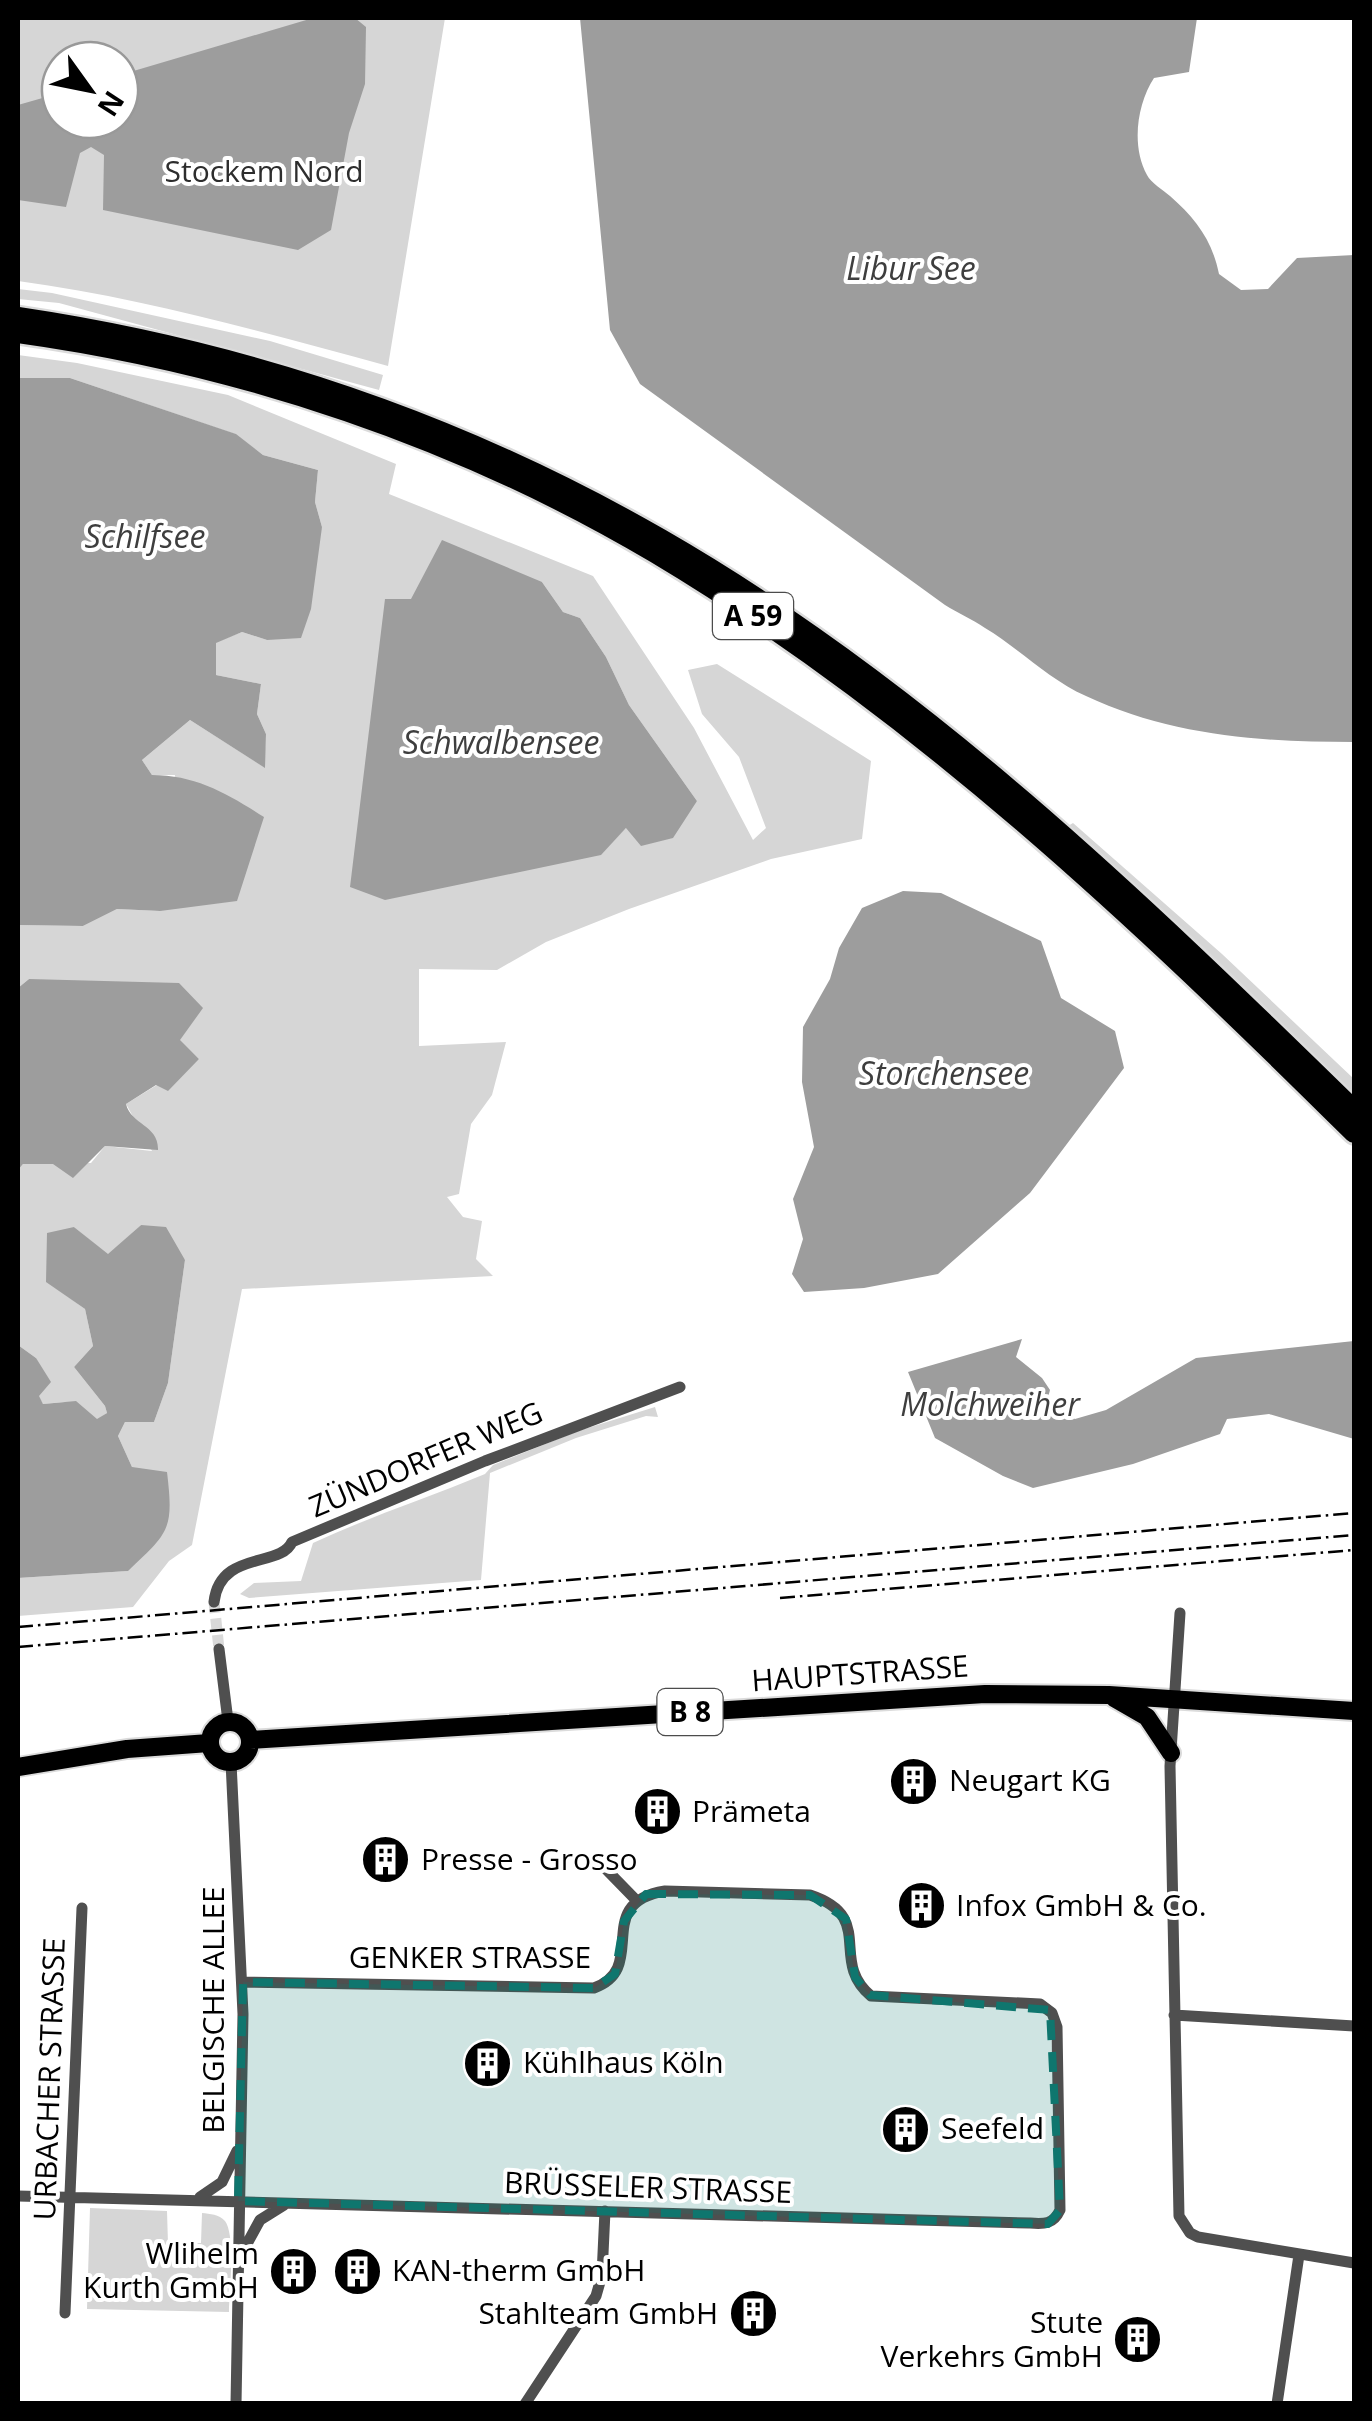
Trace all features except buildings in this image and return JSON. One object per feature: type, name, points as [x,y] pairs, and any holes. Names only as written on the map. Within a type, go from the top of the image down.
[{"type":"highway","name":"A 59","points":[[18,317],[204,351],[317,384],[479,446],[662,539],[818,641],[961,748],[1179,939],[1354,1110]]},
{"type":"highway","name":"A 59","points":[[18,333],[86,342],[200,367],[311,398],[472,460],[653,552],[812,656],[988,792],[1171,952],[1354,1133]]},
{"type":"main road","name":"HAUPTSTRASSE","points":[[250,1740],[969,1695],[1109,1695],[1174,1700]]},
{"type":"main road","points":[[1109,1695],[1147,1717],[1171,1753]]},
{"type":"main road","name":"B 8","points":[[1174,1700],[1354,1711]]},
{"type":"main road","points":[[228,1721],[241,1724],[250,1740],[247,1753],[231,1762],[214,1755],[209,1743],[212,1731],[228,1721]]},
{"type":"main road","points":[[18,1766],[127,1749],[209,1743]]},
{"type":"street","name":"ZÜNDORFER WEG","points":[[214,1602],[226,1576],[254,1560],[288,1551],[292,1542],[516,1448],[680,1387]]},
{"type":"street","points":[[1180,1613],[1171,1753],[1179,2216],[1198,2237],[1354,2263]]},
{"type":"street","points":[[219,1649],[228,1721]]},
{"type":"street","name":"BELGISCHE ALLEE","points":[[231,1762],[243,1982],[236,2404]]},
{"type":"street","points":[[596,1859],[636,1900]]},
{"type":"street","name":"BRÜSSELER STRASSE","points":[[18,2196],[1029,2224],[1048,2224],[1056,2219],[1060,2210],[1057,2045],[1055,2019],[1050,2010],[1040,2004],[872,1996],[855,1977],[846,1918],[830,1902],[810,1895],[665,1891],[636,1900]]},
{"type":"street","name":"GENKER STRASSE","points":[[243,1982],[594,1988],[609,1982],[619,1966],[624,1922],[636,1900]]},
{"type":"street","name":"URBACHER STRASSE","points":[[66,2313],[82,1908]]},
{"type":"street","points":[[1174,2015],[1354,2026]]},
{"type":"street","points":[[191,2201],[212,2192],[222,2182],[241,2133]]},
{"type":"street","points":[[240,2257],[260,2220],[274,2208],[288,2204]]},
{"type":"street","points":[[525,2404],[596,2296],[602,2274],[605,2211]]},
{"type":"street","points":[[1277,2404],[1299,2256]]},
{"type":"highlighted area","points":[[646,1894],[810,1895],[846,1919],[855,1977],[870,1995],[1050,2010],[1060,2210],[1048,2224],[238,2201],[243,1982],[594,1988],[615,1974],[624,1921]]},
{"type":"green space","name":"Stockem Nord","points":[[18,18],[445,18],[388,366],[250,329],[18,281]]},
{"type":"green space","points":[[18,289],[270,341],[383,375],[379,390],[59,303],[18,299]]},
{"type":"green space","points":[[18,355],[77,363],[228,395],[396,464],[389,494],[593,576],[694,728],[753,840],[766,828],[739,757],[702,714],[688,670],[717,664],[871,761],[862,839],[771,859],[629,909],[546,942],[497,970],[419,969],[419,1046],[506,1042],[492,1095],[471,1124],[459,1194],[447,1197],[463,1217],[482,1221],[476,1259],[493,1276],[242,1289],[192,1545],[169,1561],[133,1607],[18,1616],[18,1578],[128,1571],[132,1467],[118,1436],[125,1422],[154,1422],[168,1383],[185,1260],[141,1225],[108,1255],[74,1227],[46,1281],[85,1309],[93,1346],[74,1367],[107,1413],[97,1420],[64,1402],[43,1404],[38,1396],[41,1392],[36,1358],[18,1345],[18,1170],[23,1164],[91,1163],[105,1146],[152,1151],[126,1104],[199,1059],[179,1040],[29,979],[18,988],[18,925],[83,926],[117,909],[160,911],[175,775],[152,775],[142,760],[190,720],[264,767],[266,734],[257,714],[261,684],[216,675],[216,642],[242,632],[267,640],[322,527],[315,502],[318,470],[263,455],[235,434],[70,378],[18,378]],"holes":[[[542,582],[563,612],[580,618],[606,657],[629,705],[697,801],[626,828],[600,855],[385,599],[411,600]]]},
{"type":"green space","points":[[1073,823],[1222,954],[1354,1079],[1354,1096],[1213,957],[1068,826]]},
{"type":"green space","points":[[655,1407],[658,1417],[646,1416],[576,1438],[490,1473],[481,1580],[249,1598],[240,1594],[254,1583],[301,1581],[313,1543],[485,1474],[493,1465],[578,1431]]},
{"type":"green space","points":[[90,2208],[167,2211],[168,2244],[201,2243],[202,2213],[223,2219],[230,2239],[229,2312],[87,2309]]},
{"type":"water","points":[[313,18],[355,18],[366,27],[365,84],[349,133],[331,230],[298,250],[103,210],[104,155],[91,147],[80,153],[66,207],[18,200],[18,105],[40,99],[40,140],[140,140],[140,69]]},
{"type":"water","name":"Libur See","points":[[580,18],[1197,18],[1189,72],[1154,78],[1143,100],[1138,125],[1139,151],[1149,178],[1195,222],[1207,240],[1219,274],[1241,290],[1268,289],[1297,258],[1354,255],[1354,742],[1217,734],[1151,720],[1086,696],[945,605],[640,384],[610,330]]},
{"type":"water","name":"Schilfsee","points":[[18,378],[70,378],[236,434],[263,455],[318,470],[315,502],[322,527],[311,609],[301,638],[267,640],[242,632],[216,643],[216,675],[261,684],[257,714],[266,734],[265,768],[190,720],[142,760],[152,775],[197,782],[264,817],[237,901],[160,911],[117,909],[83,926],[18,925]]},
{"type":"water","name":"Schwalbensee","points":[[442,540],[542,582],[563,612],[580,618],[606,657],[629,705],[697,801],[673,838],[641,846],[626,828],[601,855],[385,900],[350,887],[385,599],[411,599]]},
{"type":"water","name":"Storchensee","points":[[903,891],[941,893],[1041,941],[1061,998],[1115,1031],[1124,1068],[1030,1193],[938,1274],[864,1288],[804,1292],[792,1274],[803,1239],[793,1199],[814,1147],[802,1082],[803,1027],[862,908]]},
{"type":"water","points":[[29,979],[179,983],[203,1008],[180,1040],[199,1059],[168,1091],[156,1085],[126,1104],[133,1117],[154,1135],[158,1150],[105,1146],[73,1178],[53,1164],[23,1164],[18,1170],[18,988]]},
{"type":"water","points":[[141,1225],[166,1227],[185,1260],[168,1383],[154,1422],[125,1422],[118,1436],[132,1467],[167,1472],[170,1506],[166,1529],[128,1571],[18,1578],[18,1345],[36,1358],[51,1382],[39,1396],[43,1404],[76,1401],[97,1419],[107,1413],[74,1367],[93,1346],[85,1309],[46,1282],[47,1233],[74,1227],[108,1254]]},
{"type":"water","name":"Molchweiher","points":[[1022,1339],[1016,1357],[1042,1378],[1050,1390],[1046,1405],[1075,1419],[1106,1410],[1196,1358],[1354,1341],[1354,1439],[1269,1414],[1227,1419],[1220,1434],[1133,1464],[1033,1488],[935,1438],[908,1372]]},
{"type":"tunnel","points":[[214,1602],[219,1649]]},
{"type":"railway","points":[[18,1627],[1354,1513]]},
{"type":"railway","points":[[18,1647],[1354,1535]]},
{"type":"railway","points":[[780,1598],[1354,1550]]},
{"type":"place","name":"Neugart KG","points":[[914,1781]]},
{"type":"place","name":"Prämeta","points":[[657,1812]]},
{"type":"place","name":"Presse - Grosso","points":[[386,1860]]},
{"type":"place","name":"Infox GmbH & Co.","points":[[921,1906]]},
{"type":"place","name":"Kühlhaus Köln","points":[[488,2063]]},
{"type":"place","name":"Seefeld","points":[[906,2129]]},
{"type":"place","name":"Wlihelm Kurth GmbH","points":[[294,2271]]},
{"type":"place","name":"KAN-therm GmbH","points":[[357,2271]]},
{"type":"place","name":"Stahlteam GmbH","points":[[753,2314]]},
{"type":"place","name":"Stute Verkehrs GmbH","points":[[1138,2340]]}]
